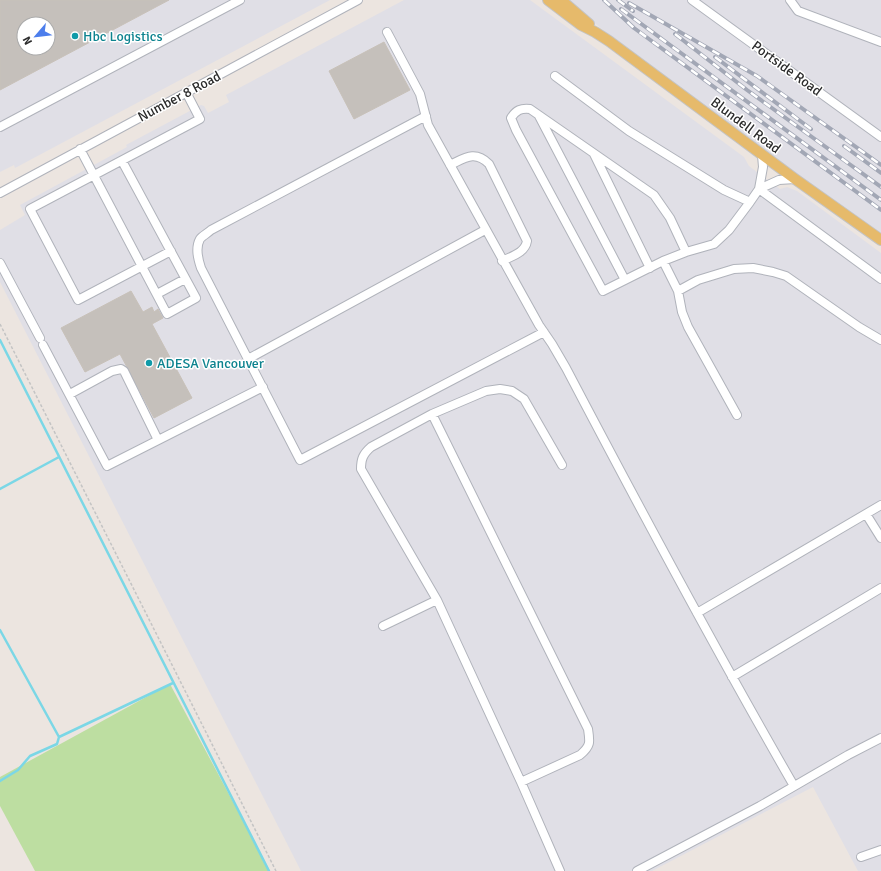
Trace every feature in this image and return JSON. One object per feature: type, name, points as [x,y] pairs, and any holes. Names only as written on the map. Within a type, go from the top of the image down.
[{"type":"main road","name":"Blundell Road","points":[[548,0],[581,25],[595,32],[762,154],[795,180],[881,240]]},
{"type":"main road","name":"Blundell Road","points":[[561,0],[586,20],[595,32]]},
{"type":"street","points":[[0,127],[240,0]]},
{"type":"street","name":"Number 8 Road","points":[[0,193],[358,0]]},
{"type":"street","name":"Portside Road","points":[[692,0],[881,138]]},
{"type":"street","points":[[790,0],[798,11],[881,42]]},
{"type":"street","points":[[387,32],[420,94],[428,125],[502,261],[566,368],[697,613],[794,786]]},
{"type":"street","points":[[555,76],[629,132],[724,190],[750,202]]},
{"type":"street","points":[[171,251],[78,300],[30,209],[200,118],[186,92]]},
{"type":"street","points":[[686,252],[670,218],[654,195],[530,109],[522,108],[515,112],[511,118],[520,137],[603,291],[663,261],[686,252],[714,244],[729,230],[759,189],[763,167],[762,154]]},
{"type":"street","points":[[538,115],[625,280]]},
{"type":"street","points":[[426,116],[211,230],[201,238],[197,249],[201,268],[300,460],[544,332]]},
{"type":"street","points":[[80,149],[167,314],[196,298],[122,161]]},
{"type":"street","points":[[593,153],[650,268]]},
{"type":"street","points":[[450,165],[475,156],[482,157],[489,164],[527,241],[526,247],[520,252],[502,261]]},
{"type":"street","points":[[759,189],[779,180],[795,180]]},
{"type":"street","points":[[759,189],[881,279]]},
{"type":"street","points":[[248,359],[485,230]]},
{"type":"street","points":[[663,261],[678,291],[682,312],[688,327],[737,415]]},
{"type":"street","points":[[0,263],[107,466],[263,387]]},
{"type":"street","points":[[678,291],[698,280],[734,269],[753,268],[773,272],[786,276],[859,328],[881,340]]},
{"type":"street","points":[[157,294],[185,279]]},
{"type":"street","points":[[70,394],[112,371],[121,369],[124,371],[158,440]]},
{"type":"street","points":[[560,871],[521,782],[436,600],[361,469],[361,462],[364,453],[371,447],[432,414],[486,391],[500,389],[512,391],[524,399],[562,466]]},
{"type":"street","points":[[432,414],[588,729],[590,741],[587,749],[580,755],[521,782]]},
{"type":"street","points":[[697,613],[881,505]]},
{"type":"street","points":[[866,514],[881,538]]},
{"type":"street","points":[[732,677],[881,588]]},
{"type":"street","points":[[383,626],[436,600]]},
{"type":"street","points":[[637,871],[760,806],[848,755],[881,738]]},
{"type":"street","points":[[861,857],[881,850]]},
{"type":"path","points":[[0,324],[276,871]]},
{"type":"shaded area","points":[[0,0],[330,0],[15,168],[14,165],[0,172]]},
{"type":"shaded area","points":[[404,0],[530,0],[744,157],[749,166],[780,189],[787,187],[797,191],[881,253],[881,871],[858,871],[813,787],[652,871],[301,871],[0,282],[0,230],[25,215],[20,205],[127,147],[126,145],[201,105],[204,106],[208,113],[229,102],[226,95]]},
{"type":"shaded area","points":[[566,0],[881,0],[881,236],[617,41]]},
{"type":"green space","points":[[170,684],[270,871],[35,871],[0,806],[0,777]]},
{"type":"building","name":"Hbc Logistics","points":[[0,0],[169,0],[0,90]]},
{"type":"building","points":[[384,42],[410,90],[354,119],[329,71]]},
{"type":"building","name":"ADESA Vancouver","points":[[131,291],[143,312],[152,307],[154,312],[158,309],[163,318],[152,324],[192,398],[154,418],[120,354],[85,372],[61,328]]},
{"type":"waterway","points":[[0,340],[269,871]]},
{"type":"waterway","points":[[0,489],[59,457]]},
{"type":"waterway","points":[[0,630],[59,737],[173,683]]},
{"type":"waterway","points":[[0,781],[18,770],[30,756],[57,744],[59,737]]},
{"type":"railway","points":[[604,0],[634,28],[881,210]]},
{"type":"railway","points":[[618,0],[633,11]]},
{"type":"railway","points":[[629,3],[757,76],[881,165]]},
{"type":"railway","points":[[621,9],[881,200]]},
{"type":"railway","points":[[675,34],[747,90],[881,187]]},
{"type":"railway","points":[[715,57],[811,129]]},
{"type":"railway","points":[[844,146],[881,173]]},
{"type":"place","name":"Hbc Logistics","points":[[75,36]]},
{"type":"place","name":"ADESA Vancouver","points":[[149,363]]}]
